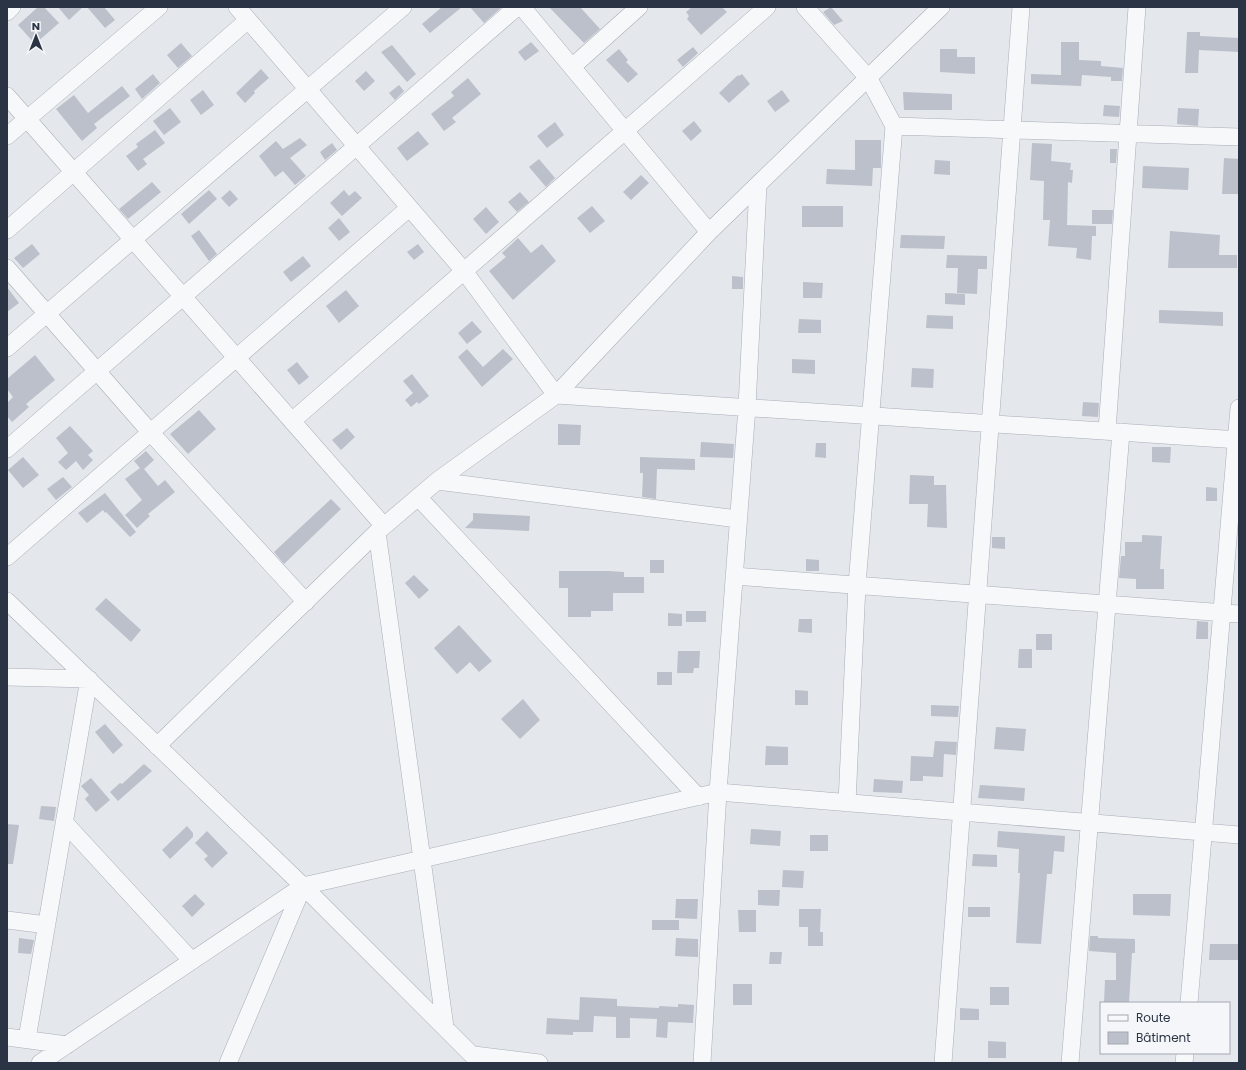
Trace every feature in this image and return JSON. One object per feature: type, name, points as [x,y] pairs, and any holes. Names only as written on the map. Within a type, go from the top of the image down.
[{"type":"street","points":[[7,12],[12,7]]},
{"type":"street","points":[[7,136],[158,7]]},
{"type":"street","points":[[237,7],[464,271],[556,395],[1238,440]]},
{"type":"street","points":[[7,348],[403,7]]},
{"type":"street","points":[[7,449],[517,7]]},
{"type":"street","points":[[522,7],[709,232]]},
{"type":"street","points":[[572,67],[639,7]]},
{"type":"street","points":[[292,421],[767,7]]},
{"type":"street","points":[[805,7],[869,79],[894,126],[857,585],[847,803]]},
{"type":"street","points":[[157,746],[381,529],[437,481],[556,395],[709,232],[869,79],[941,7]]},
{"type":"street","points":[[943,1063],[1022,7]]},
{"type":"street","points":[[1070,1063],[1106,604],[1128,134],[1137,7]]},
{"type":"street","points":[[7,230],[248,20]]},
{"type":"street","points":[[7,96],[292,421],[381,529],[422,860],[445,1027]]},
{"type":"street","points":[[894,126],[1239,137]]},
{"type":"street","points":[[702,1063],[718,792],[747,407],[758,185]]},
{"type":"street","points":[[7,557],[410,208]]},
{"type":"street","points":[[7,268],[150,432],[306,602]]},
{"type":"street","points":[[1189,1002],[1238,440],[1239,408]]},
{"type":"street","points":[[437,481],[738,519]]},
{"type":"street","points":[[418,497],[698,797]]},
{"type":"street","points":[[734,576],[1239,614]]},
{"type":"street","points":[[7,601],[303,886],[477,1059],[539,1063]]},
{"type":"street","points":[[7,677],[89,679]]},
{"type":"street","points":[[27,1040],[89,679]]},
{"type":"street","points":[[40,1063],[303,886],[718,792],[1239,835]]},
{"type":"street","points":[[64,822],[192,961]]},
{"type":"street","points":[[228,1063],[303,886]]},
{"type":"street","points":[[7,920],[47,925]]},
{"type":"street","points":[[7,1037],[67,1045]]},
{"type":"building","points":[[38,7],[44,7],[59,23],[35,44],[18,25]]},
{"type":"building","points":[[58,7],[83,7],[69,20]]},
{"type":"building","points":[[87,7],[104,7],[115,20],[105,28]]},
{"type":"building","points":[[442,7],[462,7],[430,33],[422,24]]},
{"type":"building","points":[[470,7],[502,7],[484,23]]},
{"type":"building","points":[[549,7],[580,7],[600,29],[584,43]]},
{"type":"building","points":[[692,7],[722,7],[727,12],[701,35],[687,19],[689,16],[686,12]]},
{"type":"building","points":[[831,7],[843,21],[834,25],[823,12]]},
{"type":"building","points":[[1187,32],[1200,32],[1200,36],[1239,38],[1239,52],[1199,50],[1198,73],[1185,73]]},
{"type":"building","points":[[531,42],[539,51],[525,61],[518,52]]},
{"type":"building","points":[[1061,42],[1079,42],[1079,60],[1101,61],[1101,66],[1123,68],[1122,81],[1111,81],[1111,77],[1082,75],[1081,86],[1031,84],[1031,74],[1061,75]]},
{"type":"building","points":[[181,43],[192,56],[178,68],[167,55]]},
{"type":"building","points":[[392,45],[416,74],[407,82],[381,52]]},
{"type":"building","points":[[693,47],[698,53],[683,67],[677,60]]},
{"type":"building","points":[[619,49],[628,60],[626,62],[638,74],[628,83],[606,60]]},
{"type":"building","points":[[940,49],[957,49],[957,57],[975,57],[975,74],[940,72]]},
{"type":"building","points":[[261,69],[269,78],[254,91],[255,93],[245,103],[236,93]]},
{"type":"building","points":[[366,71],[375,81],[364,91],[355,81]]},
{"type":"building","points":[[153,74],[160,83],[142,99],[135,89]]},
{"type":"building","points":[[742,74],[750,84],[729,103],[719,93],[738,75],[739,76]]},
{"type":"building","points":[[468,78],[481,94],[452,118],[456,122],[444,131],[431,114],[454,96],[451,92]]},
{"type":"building","points":[[399,85],[404,91],[395,100],[389,93]]},
{"type":"building","points":[[122,86],[130,96],[94,124],[97,128],[82,141],[56,109],[74,95],[88,113]]},
{"type":"building","points":[[203,90],[214,105],[201,115],[190,100]]},
{"type":"building","points":[[782,90],[790,101],[775,112],[767,101]]},
{"type":"building","points":[[903,92],[952,94],[952,110],[904,110]]},
{"type":"building","points":[[1104,105],[1120,106],[1119,117],[1103,116]]},
{"type":"building","points":[[170,108],[181,122],[164,135],[153,121]]},
{"type":"building","points":[[1178,108],[1199,109],[1198,126],[1177,124]]},
{"type":"building","points":[[694,121],[702,131],[691,141],[682,131]]},
{"type":"building","points":[[555,122],[564,135],[547,148],[537,136]]},
{"type":"building","points":[[155,130],[165,143],[143,159],[147,164],[138,171],[126,156],[138,147],[136,144]]},
{"type":"building","points":[[418,131],[429,144],[407,161],[397,148]]},
{"type":"building","points":[[300,138],[307,145],[290,158],[306,176],[295,185],[283,171],[275,177],[259,156],[276,141],[283,149]]},
{"type":"building","points":[[855,140],[881,140],[881,168],[873,168],[872,186],[826,184],[827,169],[855,170]]},
{"type":"building","points":[[332,143],[337,150],[325,160],[320,152]]},
{"type":"building","points":[[1032,143],[1052,144],[1051,161],[1071,163],[1070,170],[1073,170],[1072,183],[1068,182],[1067,225],[1096,226],[1096,236],[1092,236],[1091,260],[1076,258],[1077,248],[1048,246],[1050,220],[1043,220],[1044,181],[1030,180]]},
{"type":"building","points":[[1110,149],[1117,149],[1116,163],[1110,163]]},
{"type":"building","points":[[1224,158],[1239,159],[1239,194],[1222,194]]},
{"type":"building","points":[[539,159],[555,178],[546,187],[529,167]]},
{"type":"building","points":[[935,160],[950,161],[950,175],[934,174]]},
{"type":"building","points":[[1143,166],[1189,168],[1188,190],[1142,188]]},
{"type":"building","points":[[641,175],[649,183],[631,200],[623,192]]},
{"type":"building","points":[[152,182],[161,192],[128,219],[119,209]]},
{"type":"building","points":[[209,190],[217,199],[189,224],[181,214]]},
{"type":"building","points":[[230,190],[238,199],[229,207],[221,198]]},
{"type":"building","points":[[344,190],[349,196],[355,191],[362,198],[342,216],[330,203]]},
{"type":"building","points":[[520,192],[529,202],[517,212],[508,202]]},
{"type":"building","points":[[592,206],[605,221],[590,233],[577,218]]},
{"type":"building","points":[[802,206],[843,206],[843,227],[802,227]]},
{"type":"building","points":[[486,207],[499,222],[486,234],[473,219]]},
{"type":"building","points":[[1092,210],[1113,210],[1112,224],[1092,224]]},
{"type":"building","points":[[339,218],[350,232],[339,241],[328,228]]},
{"type":"building","points":[[199,230],[217,254],[209,261],[191,236]]},
{"type":"building","points":[[1170,231],[1220,235],[1219,255],[1237,255],[1237,268],[1168,268]]},
{"type":"building","points":[[901,235],[945,236],[944,249],[900,248]]},
{"type":"building","points":[[518,238],[531,253],[542,244],[556,261],[513,300],[489,271],[506,257],[502,253]]},
{"type":"building","points":[[32,244],[40,254],[23,268],[14,258]]},
{"type":"building","points":[[418,244],[424,252],[414,260],[407,252]]},
{"type":"building","points":[[947,255],[987,256],[987,269],[978,269],[977,294],[957,293],[958,268],[946,268]]},
{"type":"building","points":[[303,256],[311,266],[291,282],[283,272]]},
{"type":"building","points":[[732,276],[743,277],[743,289],[732,289]]},
{"type":"building","points":[[803,282],[823,283],[822,298],[803,298]]},
{"type":"building","points":[[7,287],[19,303],[7,312]]},
{"type":"building","points":[[346,290],[359,306],[339,323],[326,306]]},
{"type":"building","points":[[945,293],[965,294],[965,305],[945,304]]},
{"type":"building","points":[[1159,310],[1223,312],[1223,326],[1159,323]]},
{"type":"building","points":[[927,315],[953,316],[953,329],[926,328]]},
{"type":"building","points":[[799,319],[821,320],[821,333],[798,333]]},
{"type":"building","points":[[472,321],[482,332],[467,344],[458,333]]},
{"type":"building","points":[[467,349],[483,367],[503,349],[513,359],[482,387],[458,357]]},
{"type":"building","points":[[35,355],[55,380],[26,404],[29,407],[12,422],[7,416],[7,403],[13,397],[7,389],[7,379]]},
{"type":"building","points":[[792,359],[815,360],[815,374],[792,373]]},
{"type":"building","points":[[297,362],[309,377],[299,385],[287,370]]},
{"type":"building","points":[[912,368],[934,369],[933,388],[911,387]]},
{"type":"building","points":[[412,374],[429,396],[419,404],[417,402],[411,407],[405,400],[413,393],[403,381]]},
{"type":"building","points":[[1083,402],[1099,403],[1098,417],[1082,416]]},
{"type":"building","points":[[199,410],[216,429],[188,454],[170,434]]},
{"type":"building","points":[[558,424],[581,425],[580,445],[558,445]]},
{"type":"building","points":[[70,426],[93,451],[88,455],[93,460],[83,470],[76,461],[66,470],[58,462],[68,453],[56,438]]},
{"type":"building","points":[[347,428],[355,437],[341,450],[332,440]]},
{"type":"building","points":[[701,442],[734,444],[733,458],[700,457]]},
{"type":"building","points":[[816,443],[826,443],[826,458],[815,457]]},
{"type":"building","points":[[1152,447],[1171,447],[1170,463],[1152,462]]},
{"type":"building","points":[[146,451],[154,460],[144,469],[158,486],[165,480],[175,492],[148,514],[150,516],[137,528],[125,515],[142,500],[125,479],[140,468],[134,461]]},
{"type":"building","points":[[23,457],[39,475],[23,488],[8,470]]},
{"type":"building","points":[[640,457],[695,459],[695,470],[657,469],[656,499],[642,497],[643,473],[640,473]]},
{"type":"building","points":[[910,475],[934,476],[934,485],[946,485],[947,528],[927,527],[928,504],[909,504]]},
{"type":"building","points":[[63,477],[72,487],[56,500],[47,489]]},
{"type":"building","points":[[1206,487],[1217,488],[1217,501],[1206,501]]},
{"type":"building","points":[[105,493],[136,532],[130,537],[103,510],[87,523],[78,513]]},
{"type":"building","points":[[331,499],[341,509],[284,564],[274,552]]},
{"type":"building","points":[[473,513],[530,516],[529,531],[465,528],[473,520]]},
{"type":"building","points":[[1142,535],[1162,536],[1160,569],[1164,569],[1164,589],[1136,589],[1136,579],[1119,578],[1121,556],[1125,556],[1125,542],[1142,542]]},
{"type":"building","points":[[992,537],[1005,537],[1005,549],[992,548]]},
{"type":"building","points":[[806,559],[819,560],[819,571],[806,571]]},
{"type":"building","points":[[650,560],[664,560],[664,573],[650,573]]},
{"type":"building","points":[[559,571],[624,572],[624,577],[644,577],[644,593],[613,593],[613,611],[591,611],[591,617],[568,617],[568,588],[559,588]]},
{"type":"building","points":[[414,575],[429,590],[419,599],[405,583]]},
{"type":"building","points":[[106,598],[141,630],[131,642],[95,609]]},
{"type":"building","points":[[686,611],[706,611],[706,622],[686,622]]},
{"type":"building","points":[[668,613],[682,614],[682,626],[668,626]]},
{"type":"building","points":[[799,619],[812,619],[812,633],[798,632]]},
{"type":"building","points":[[1197,621],[1208,622],[1208,639],[1196,639]]},
{"type":"building","points":[[459,625],[492,661],[479,672],[470,662],[457,674],[434,648]]},
{"type":"building","points":[[1036,634],[1052,634],[1052,650],[1036,650]]},
{"type":"building","points":[[1019,649],[1032,649],[1032,668],[1018,668]]},
{"type":"building","points":[[678,651],[700,651],[699,668],[694,668],[693,673],[677,673]]},
{"type":"building","points":[[657,672],[672,672],[672,685],[657,685]]},
{"type":"building","points":[[795,690],[808,691],[808,705],[795,705]]},
{"type":"building","points":[[523,699],[540,720],[520,739],[501,719]]},
{"type":"building","points":[[931,705],[959,706],[958,717],[931,716]]},
{"type":"building","points":[[105,724],[123,745],[113,754],[95,732]]},
{"type":"building","points":[[996,727],[1026,729],[1024,751],[994,749]]},
{"type":"building","points":[[935,741],[957,742],[956,755],[944,754],[943,777],[923,776],[923,781],[910,781],[911,756],[933,757]]},
{"type":"building","points":[[766,746],[788,747],[788,765],[765,765]]},
{"type":"building","points":[[144,764],[152,771],[118,801],[110,792],[120,783],[122,784]]},
{"type":"building","points":[[91,778],[110,800],[96,812],[85,799],[89,795],[81,786]]},
{"type":"building","points":[[874,779],[903,781],[902,793],[873,792]]},
{"type":"building","points":[[980,785],[1025,788],[1024,801],[978,798]]},
{"type":"building","points":[[41,806],[56,807],[54,821],[39,819]]},
{"type":"building","points":[[7,824],[19,825],[13,864],[7,864]]},
{"type":"building","points":[[187,826],[193,833],[193,837],[170,859],[162,850]]},
{"type":"building","points":[[751,829],[781,831],[780,846],[750,844]]},
{"type":"building","points":[[207,831],[228,853],[212,868],[204,859],[208,856],[195,843]]},
{"type":"building","points":[[998,831],[1065,836],[1064,852],[1054,851],[1052,874],[1047,874],[1041,944],[1016,943],[1020,873],[1018,873],[1019,849],[997,847]]},
{"type":"building","points":[[810,835],[828,835],[828,851],[810,851]]},
{"type":"building","points":[[973,854],[997,855],[997,867],[972,866]]},
{"type":"building","points":[[783,870],[804,871],[803,888],[782,887]]},
{"type":"building","points":[[758,890],[780,890],[779,906],[758,905]]},
{"type":"building","points":[[195,894],[205,904],[192,917],[182,906]]},
{"type":"building","points":[[1133,894],[1171,894],[1170,916],[1133,915]]},
{"type":"building","points":[[676,899],[698,899],[697,919],[675,918]]},
{"type":"building","points":[[968,907],[990,907],[990,917],[968,917]]},
{"type":"building","points":[[799,909],[821,909],[820,932],[823,932],[823,946],[808,946],[808,927],[799,927]]},
{"type":"building","points":[[738,910],[756,910],[756,932],[739,932]]},
{"type":"building","points":[[652,920],[679,920],[679,930],[652,930]]},
{"type":"building","points":[[1090,936],[1098,936],[1098,938],[1135,939],[1135,953],[1132,953],[1129,1002],[1104,1002],[1105,980],[1116,980],[1116,953],[1089,951]]},
{"type":"building","points":[[19,938],[34,940],[31,954],[18,953]]},
{"type":"building","points":[[676,938],[698,939],[698,957],[675,956]]},
{"type":"building","points":[[1210,944],[1238,944],[1238,960],[1209,960]]},
{"type":"building","points":[[770,952],[782,952],[781,964],[769,964]]},
{"type":"building","points":[[733,984],[752,984],[752,1005],[733,1005]]},
{"type":"building","points":[[990,987],[1009,987],[1009,1005],[990,1005]]},
{"type":"building","points":[[580,997],[617,999],[617,1006],[659,1008],[659,1006],[678,1007],[678,1004],[694,1005],[693,1023],[668,1022],[667,1038],[656,1037],[657,1019],[630,1018],[630,1038],[616,1038],[616,1017],[594,1016],[593,1032],[573,1032],[573,1035],[546,1034],[547,1018],[579,1020]]},
{"type":"building","points":[[960,1008],[979,1009],[979,1020],[960,1020]]},
{"type":"building","points":[[988,1041],[1006,1042],[1006,1058],[988,1058]]}]
